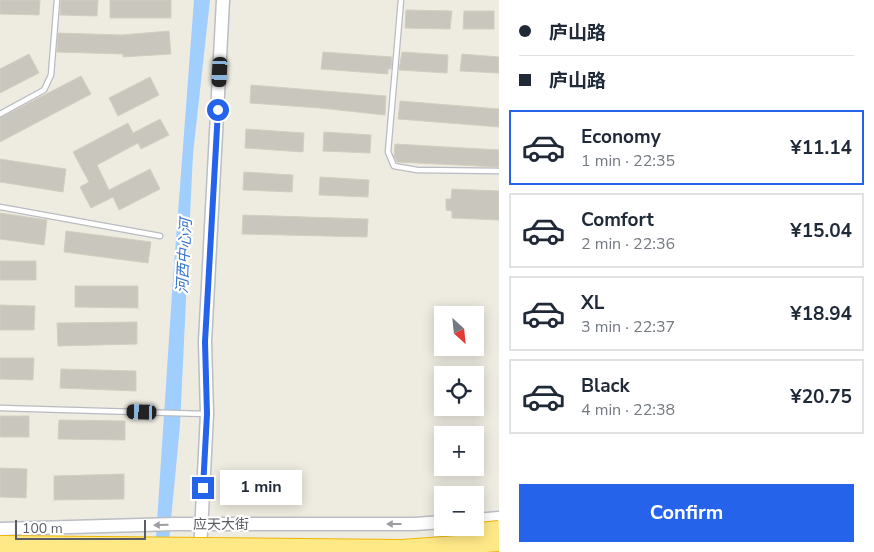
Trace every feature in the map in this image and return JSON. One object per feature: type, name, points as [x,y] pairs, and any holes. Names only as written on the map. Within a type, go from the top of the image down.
[{"type":"highway","points":[[124,546],[221,536],[378,538],[439,536],[499,530]]},
{"type":"highway","points":[[0,544],[402,549],[499,542]]},
{"type":"main road","points":[[200,552],[205,342],[223,0]]},
{"type":"main road","points":[[484,519],[499,518]]},
{"type":"main road","name":"应天大街","points":[[0,529],[201,524],[434,523]]},
{"type":"lane","points":[[0,114],[44,90],[51,74],[58,0]]},
{"type":"lane","points":[[401,0],[388,152],[394,166],[416,170],[499,171]]},
{"type":"lane","points":[[0,207],[160,236]]},
{"type":"lane","points":[[0,408],[204,414]]},
{"type":"water","name":"河西中心河","points":[[194,0],[210,0],[193,154],[180,425],[168,552],[155,552],[172,293]]},
{"type":"building","points":[[0,0],[40,0],[39,15],[0,14]]},
{"type":"building","points":[[61,0],[98,0],[97,16],[60,15]]},
{"type":"building","points":[[110,0],[171,0],[171,18],[110,18]]},
{"type":"building","points":[[406,10],[452,11],[450,29],[405,28]]},
{"type":"building","points":[[464,11],[494,11],[494,29],[463,29]]},
{"type":"building","points":[[169,31],[171,54],[123,57],[123,54],[57,52],[58,33],[122,35]]},
{"type":"building","points":[[323,52],[392,57],[391,69],[388,69],[388,74],[321,69]]},
{"type":"building","points":[[402,52],[448,55],[447,73],[399,70]]},
{"type":"building","points":[[29,54],[39,73],[0,93],[0,69]]},
{"type":"building","points":[[462,54],[499,57],[499,73],[460,71]]},
{"type":"building","points":[[81,76],[91,94],[0,142],[0,118]]},
{"type":"building","points":[[150,77],[159,95],[118,116],[109,98]]},
{"type":"building","points":[[251,85],[386,96],[385,115],[250,103]]},
{"type":"building","points":[[400,101],[499,109],[499,127],[398,119]]},
{"type":"building","points":[[160,119],[169,135],[141,149],[138,143],[97,165],[109,190],[150,169],[160,189],[119,210],[113,197],[91,208],[80,187],[89,182],[73,152],[128,123],[133,133]]},
{"type":"building","points":[[246,129],[304,133],[303,152],[245,148]]},
{"type":"building","points":[[324,132],[371,135],[370,153],[323,151]]},
{"type":"building","points":[[395,144],[499,150],[499,167],[397,162],[394,156]]},
{"type":"building","points":[[0,159],[66,169],[63,192],[0,182]]},
{"type":"building","points":[[244,172],[293,175],[292,192],[243,190]]},
{"type":"building","points":[[320,177],[369,180],[368,197],[319,195]]},
{"type":"building","points":[[452,189],[499,191],[499,220],[452,218],[452,211],[446,210],[446,199],[451,199]]},
{"type":"building","points":[[0,213],[47,220],[44,245],[0,239]]},
{"type":"building","points":[[243,215],[368,219],[367,237],[242,234]]},
{"type":"building","points":[[66,231],[151,242],[148,263],[64,252]]},
{"type":"building","points":[[0,261],[36,261],[36,280],[0,280]]},
{"type":"building","points":[[75,286],[138,286],[138,308],[75,307]]},
{"type":"building","points":[[0,305],[35,306],[34,330],[0,330]]},
{"type":"building","points":[[137,322],[137,344],[58,346],[57,323]]},
{"type":"building","points":[[0,358],[34,358],[33,380],[0,379]]},
{"type":"building","points":[[61,369],[136,371],[136,391],[60,388]]},
{"type":"building","points":[[0,416],[29,416],[29,437],[0,437]]},
{"type":"building","points":[[59,420],[125,421],[125,440],[58,439]]},
{"type":"building","points":[[0,468],[27,469],[26,498],[0,497]]},
{"type":"building","points":[[124,474],[124,499],[54,500],[54,476]]},
{"type":"route","points":[[203,488],[207,414],[205,342],[218,110]]}]
